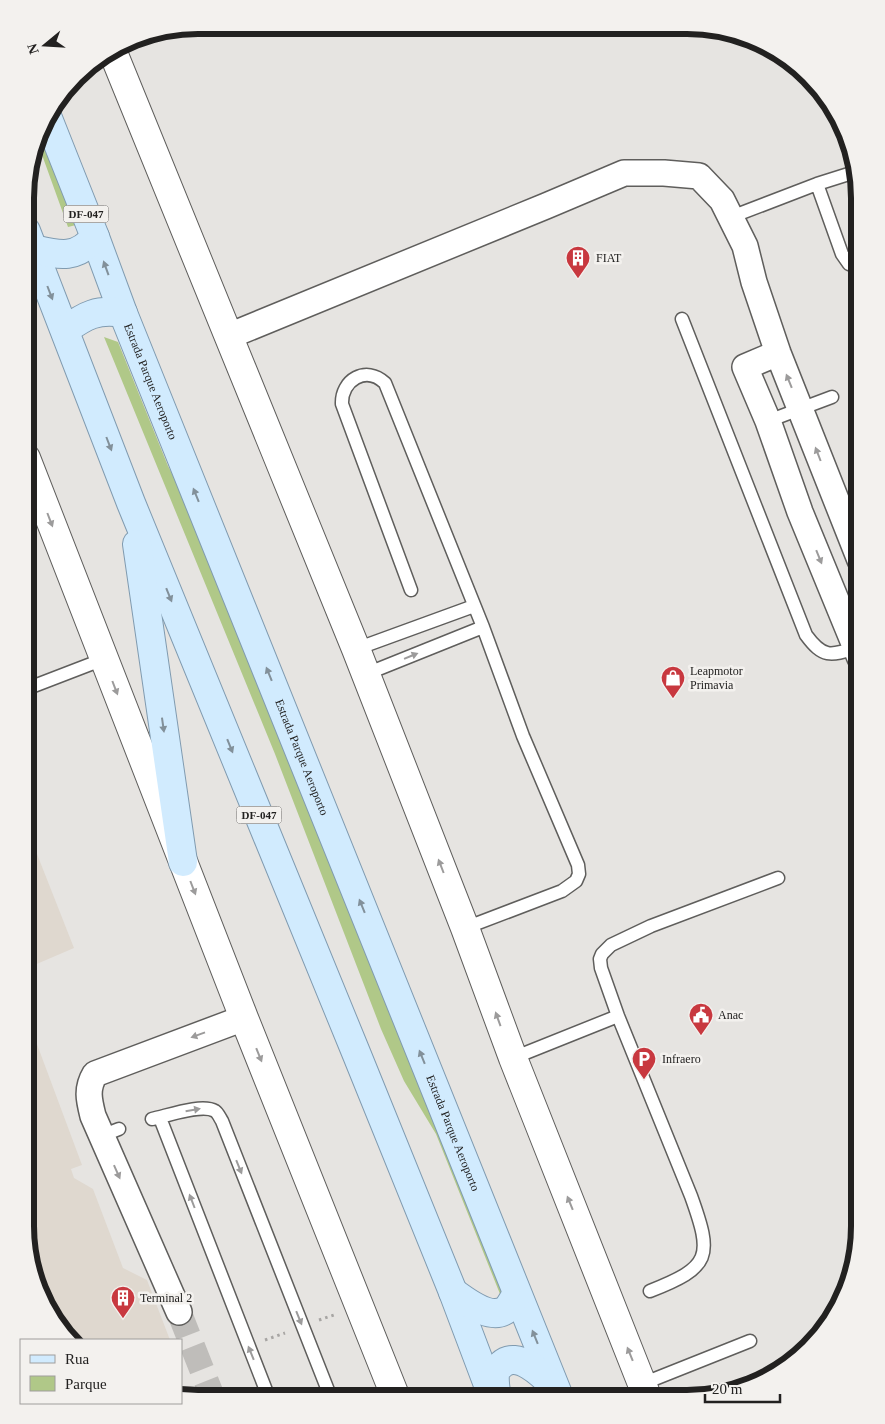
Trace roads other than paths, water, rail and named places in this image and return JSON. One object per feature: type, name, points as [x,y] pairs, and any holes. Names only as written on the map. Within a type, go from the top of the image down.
[{"type":"main road","name":"Estrada Parque Aeroporto","points":[[51,125],[123,313],[557,1390]]},
{"type":"main road","points":[[34,242],[61,255],[76,252],[95,237]]},
{"type":"main road","name":"DF-047","points":[[34,250],[131,503],[492,1390]]},
{"type":"main road","points":[[65,330],[83,317],[96,312],[123,313]]},
{"type":"main road","points":[[131,503],[183,862]]},
{"type":"main road","points":[[453,1292],[486,1312],[500,1312],[507,1309],[517,1294]]},
{"type":"main road","points":[[495,1390],[495,1373],[500,1365],[505,1361],[514,1360],[526,1363],[539,1370],[556,1390]]},
{"type":"street","points":[[115,56],[361,661],[465,928],[513,1058],[645,1390]]},
{"type":"street","points":[[229,336],[624,173],[664,173],[699,176],[722,200],[745,246],[754,282],[778,353],[851,538]]},
{"type":"street","points":[[778,353],[745,367],[768,421],[800,512],[851,636]]},
{"type":"street","points":[[34,479],[244,1018],[393,1390]]},
{"type":"street","points":[[800,512],[836,500]]},
{"type":"street","points":[[179,1312],[110,1133],[93,1116],[88,1096],[89,1084],[95,1074],[244,1018]]},
{"type":"lane","points":[[731,217],[849,174]]},
{"type":"lane","points":[[817,184],[832,211],[844,244],[842,254],[851,265]]},
{"type":"lane","points":[[682,319],[806,635],[822,653],[851,653]]},
{"type":"lane","points":[[411,590],[342,404],[342,394],[347,385],[356,378],[368,374],[377,376],[384,383],[483,627],[523,736],[578,865],[579,874],[572,885],[562,891],[465,928]]},
{"type":"lane","points":[[768,421],[832,397]]},
{"type":"lane","points":[[361,661],[474,606]]},
{"type":"lane","points":[[361,661],[483,627]]},
{"type":"lane","points":[[34,686],[104,659]]},
{"type":"lane","points":[[650,1291],[691,1273],[702,1259],[705,1240],[691,1196],[618,1016],[601,968],[600,959],[602,954],[611,945],[651,926],[778,878]]},
{"type":"lane","points":[[513,1058],[618,1016]]},
{"type":"lane","points":[[266,1390],[156,1118],[207,1108],[216,1112],[222,1121],[328,1390]]},
{"type":"lane","points":[[647,1390],[750,1341]]},
{"type":"tunnel","points":[[179,1312],[210,1390]]},
{"type":"place","name":"FIAT","points":[[578,279]]},
{"type":"place","name":"Leapmotor Primavia","points":[[673,699]]},
{"type":"place","name":"Anac","points":[[701,1036]]},
{"type":"place","name":"Infraero","points":[[644,1080]]},
{"type":"place","name":"Terminal 2","points":[[123,1319]]}]
